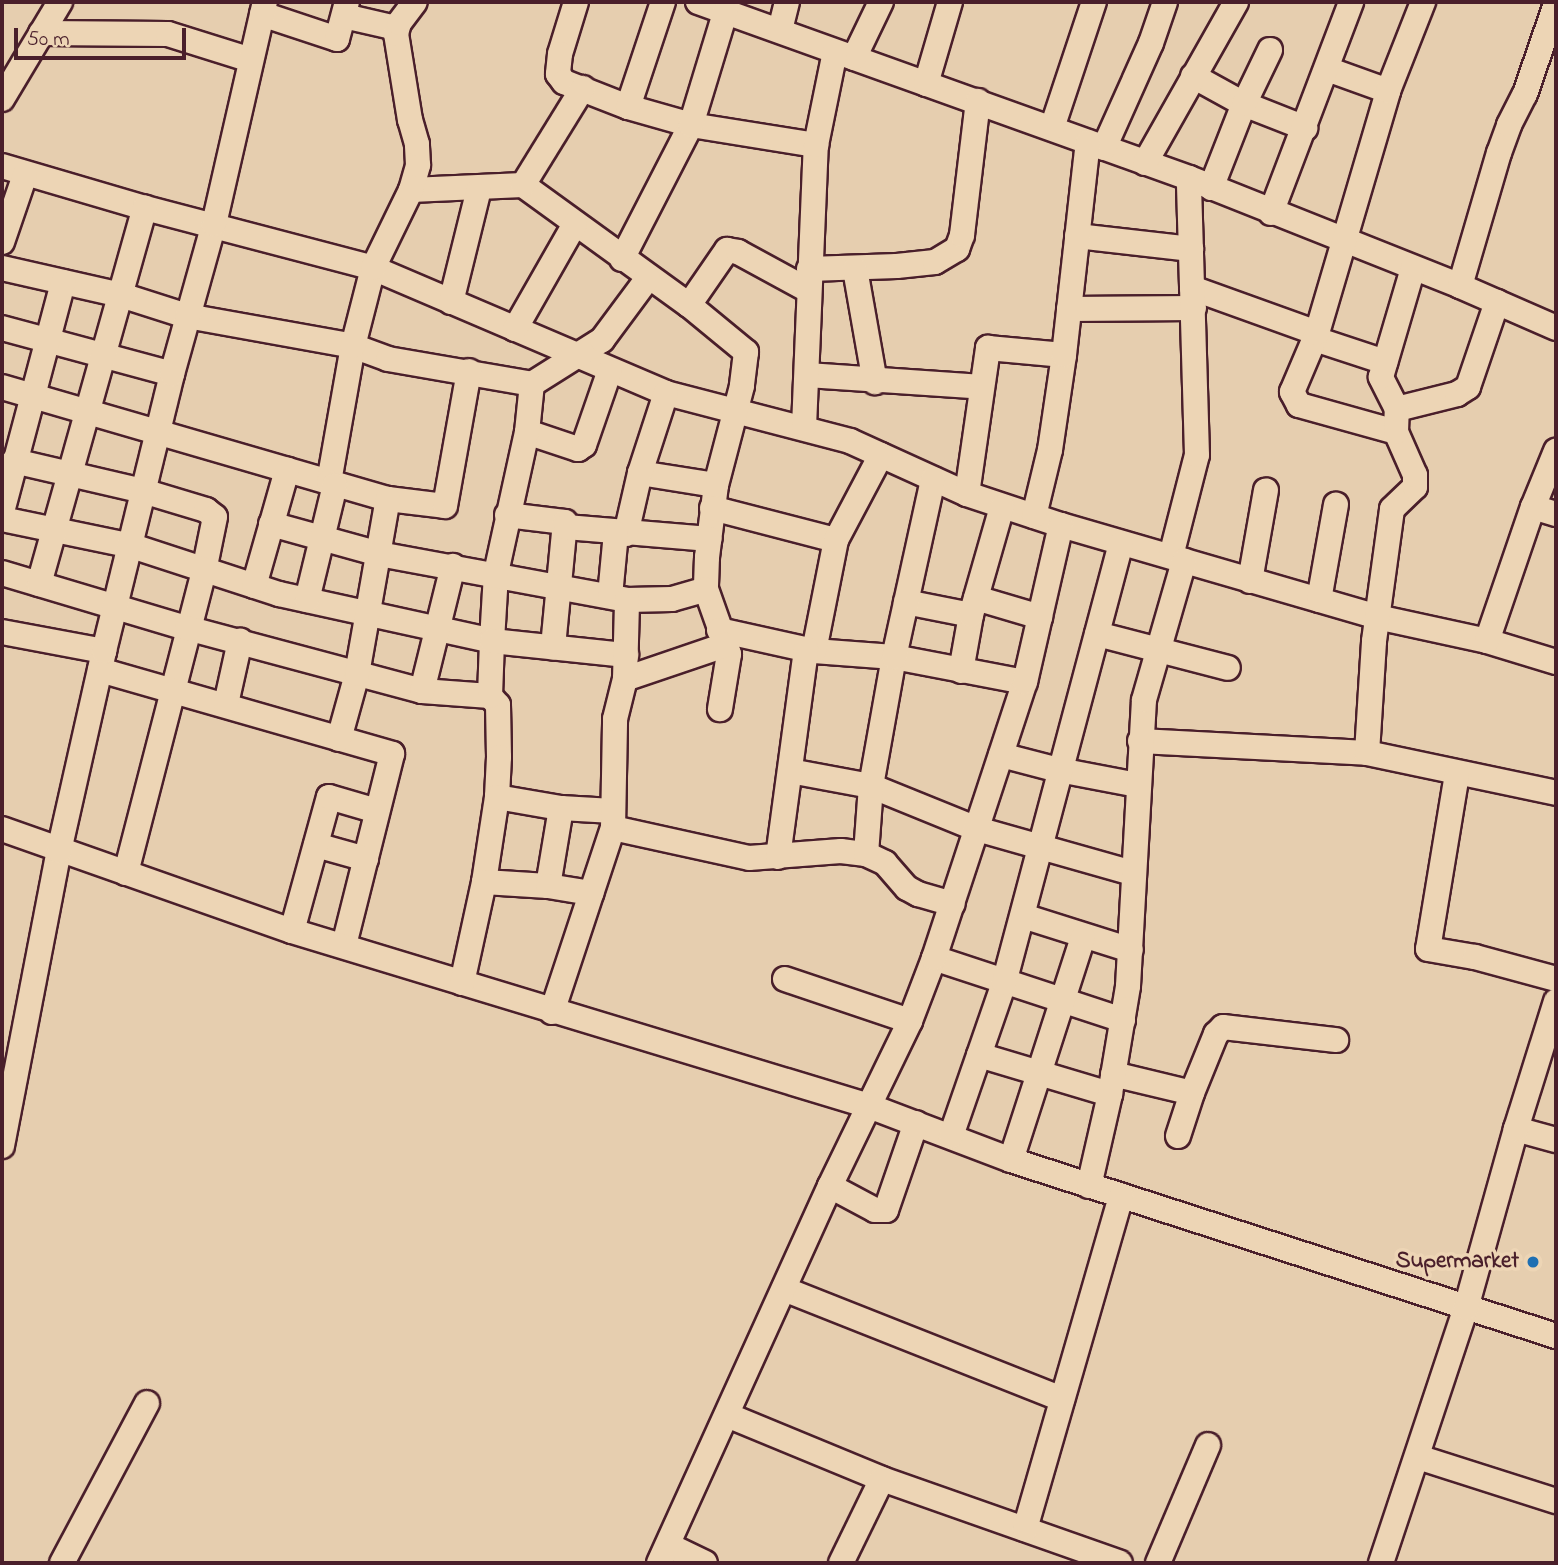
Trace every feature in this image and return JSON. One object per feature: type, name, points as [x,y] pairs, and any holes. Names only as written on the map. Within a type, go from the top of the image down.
[{"type":"street","points":[[2,99],[60,2]]},
{"type":"street","points":[[307,600],[332,484],[353,346],[373,268],[411,190],[419,154],[410,120],[396,28],[415,2]]},
{"type":"street","points":[[576,2],[566,29],[558,74],[564,82],[628,107],[691,125],[816,145]]},
{"type":"street","points":[[628,107],[663,2]]},
{"type":"street","points":[[698,2],[1200,183],[1460,286],[1556,328]]},
{"type":"street","points":[[780,30],[787,2]]},
{"type":"street","points":[[804,427],[808,375],[808,279],[816,145],[844,55],[881,2]]},
{"type":"street","points":[[926,84],[950,2]]},
{"type":"street","points":[[1052,128],[1094,2]]},
{"type":"street","points":[[1034,516],[1050,450],[1077,236],[1096,145],[1151,43],[1165,2]]},
{"type":"street","points":[[1145,163],[1236,2]]},
{"type":"street","points":[[1271,213],[1351,2]]},
{"type":"street","points":[[1423,2],[1388,91],[1316,336],[1293,387],[1295,402],[1397,420],[1457,394],[1468,387],[1497,302]]},
{"type":"street","points":[[1460,286],[1502,144],[1525,94],[1556,3]]},
{"type":"street","points":[[2,1146],[59,851],[102,661],[172,374],[214,224],[264,8],[337,39],[346,9],[396,28]]},
{"type":"street","points":[[622,260],[691,125],[726,10]]},
{"type":"street","points":[[41,33],[168,34],[251,60]]},
{"type":"street","points":[[1089,1186],[1111,1084],[1131,950],[1144,700],[1177,559],[1197,455],[1191,249],[1200,183],[1244,104],[1270,50]]},
{"type":"street","points":[[1327,69],[1388,91]]},
{"type":"street","points":[[1193,76],[1244,104],[1305,128]]},
{"type":"street","points":[[523,185],[583,88]]},
{"type":"street","points":[[689,305],[727,250],[808,279],[855,269],[935,262],[957,249],[978,101]]},
{"type":"street","points":[[2,166],[25,175],[145,208],[373,268],[666,393],[734,412],[804,427],[881,455],[967,494],[1061,526],[1377,617],[1487,641],[1556,662]]},
{"type":"street","points":[[2,242],[25,175]]},
{"type":"street","points":[[411,190],[523,185],[622,260],[689,305],[746,352],[747,364],[714,497],[709,539],[706,589],[729,654],[720,709]]},
{"type":"street","points":[[451,302],[479,189]]},
{"type":"street","points":[[39,584],[145,208]]},
{"type":"street","points":[[515,329],[575,224]]},
{"type":"street","points":[[1077,236],[1191,249]]},
{"type":"street","points":[[2,268],[121,295],[187,316],[353,346],[388,359],[532,384],[605,337],[648,278]]},
{"type":"street","points":[[1367,753],[1377,617],[1392,509],[1415,487],[1415,475],[1382,382],[1385,362],[1413,268]]},
{"type":"street","points":[[855,269],[875,382]]},
{"type":"street","points":[[2,512],[11,456],[33,396],[64,282]]},
{"type":"street","points":[[1069,309],[1193,298],[1316,336],[1385,362]]},
{"type":"street","points":[[2,328],[172,374]]},
{"type":"street","points":[[967,494],[988,348],[1064,355]]},
{"type":"street","points":[[527,432],[578,449],[583,445],[610,370]]},
{"type":"street","points":[[2,387],[332,484],[388,499],[440,507],[447,503],[469,371]]},
{"type":"street","points":[[808,375],[875,382],[982,387]]},
{"type":"street","points":[[462,983],[484,881],[497,797],[498,705],[490,696],[496,573],[527,432],[532,384]]},
{"type":"street","points":[[552,1012],[613,819],[615,719],[626,667],[619,598],[621,534],[666,393]]},
{"type":"street","points":[[1487,641],[1545,511],[1556,452]]},
{"type":"street","points":[[778,857],[810,650],[836,540],[881,455]]},
{"type":"street","points":[[11,456],[143,491],[206,510],[215,517],[204,571],[187,628],[126,873]]},
{"type":"street","points":[[254,586],[287,470]]},
{"type":"street","points":[[640,473],[836,540]]},
{"type":"street","points":[[866,854],[872,786],[894,657],[933,479]]},
{"type":"street","points":[[1250,581],[1266,489]]},
{"type":"street","points":[[339,739],[357,674],[388,499]]},
{"type":"street","points":[[1320,600],[1336,505]]},
{"type":"street","points":[[961,671],[974,606],[1002,507]]},
{"type":"street","points":[[507,515],[562,521],[566,527],[553,647]]},
{"type":"street","points":[[2,519],[132,546],[204,571],[307,600],[492,641],[553,647],[626,667],[722,638],[810,650],[894,657],[1025,682]]},
{"type":"street","points":[[271,524],[379,554],[496,573],[619,598],[672,598],[706,589]]},
{"type":"street","points":[[705,1563],[663,1554],[830,1186],[910,1021],[953,904],[1025,682],[1061,526]]},
{"type":"street","points":[[566,527],[621,534],[709,539]]},
{"type":"street","points":[[951,1136],[1004,982],[1023,916],[1059,770],[1121,544]]},
{"type":"street","points":[[422,691],[435,629],[453,566]]},
{"type":"street","points":[[2,573],[187,628],[422,691],[490,696]]},
{"type":"street","points":[[906,602],[974,606],[1040,617]]},
{"type":"street","points":[[2,632],[102,661],[173,689],[392,754],[344,945]]},
{"type":"street","points":[[1097,634],[1228,668]]},
{"type":"street","points":[[226,704],[240,641]]},
{"type":"street","points":[[1140,741],[1367,753],[1556,793]]},
{"type":"street","points":[[1001,755],[1059,770],[1138,785]]},
{"type":"street","points":[[790,771],[872,786],[977,829],[1133,873]]},
{"type":"street","points":[[1457,774],[1428,949],[1475,957],[1556,979]]},
{"type":"street","points":[[292,931],[329,797],[377,811]]},
{"type":"street","points":[[497,797],[613,819],[740,857],[778,857],[841,851],[866,854],[885,863],[907,888],[953,904]]},
{"type":"street","points":[[548,886],[561,808]]},
{"type":"street","points":[[2,829],[292,931],[869,1106],[1089,1186],[1556,1336]]},
{"type":"street","points":[[316,845],[366,859]]},
{"type":"street","points":[[484,881],[548,886],[591,893]]},
{"type":"street","points":[[1023,916],[1131,950]]},
{"type":"street","points":[[1012,1160],[1083,937]]},
{"type":"street","points":[[934,958],[1122,1020]]},
{"type":"street","points":[[785,979],[910,1021]]},
{"type":"street","points":[[1381,1563],[1466,1308],[1516,1129],[1556,1001]]},
{"type":"street","points":[[1178,1136],[1216,1034],[1223,1027],[1336,1040]]},
{"type":"street","points":[[979,1055],[1040,1074],[1192,1093]]},
{"type":"street","points":[[830,1186],[875,1210],[886,1210],[916,1123]]},
{"type":"street","points":[[1516,1129],[1556,1140]]},
{"type":"street","points":[[1025,1529],[1121,1196]]},
{"type":"street","points":[[784,1289],[1062,1399]]},
{"type":"street","points":[[62,1563],[147,1403]]},
{"type":"street","points":[[727,1416],[882,1479],[1120,1563]]},
{"type":"street","points":[[1158,1563],[1208,1445]]},
{"type":"street","points":[[1418,1457],[1556,1501]]},
{"type":"street","points":[[841,1563],[882,1479]]},
{"type":"place","name":"Supermarket","points":[[1533,1262]]}]
